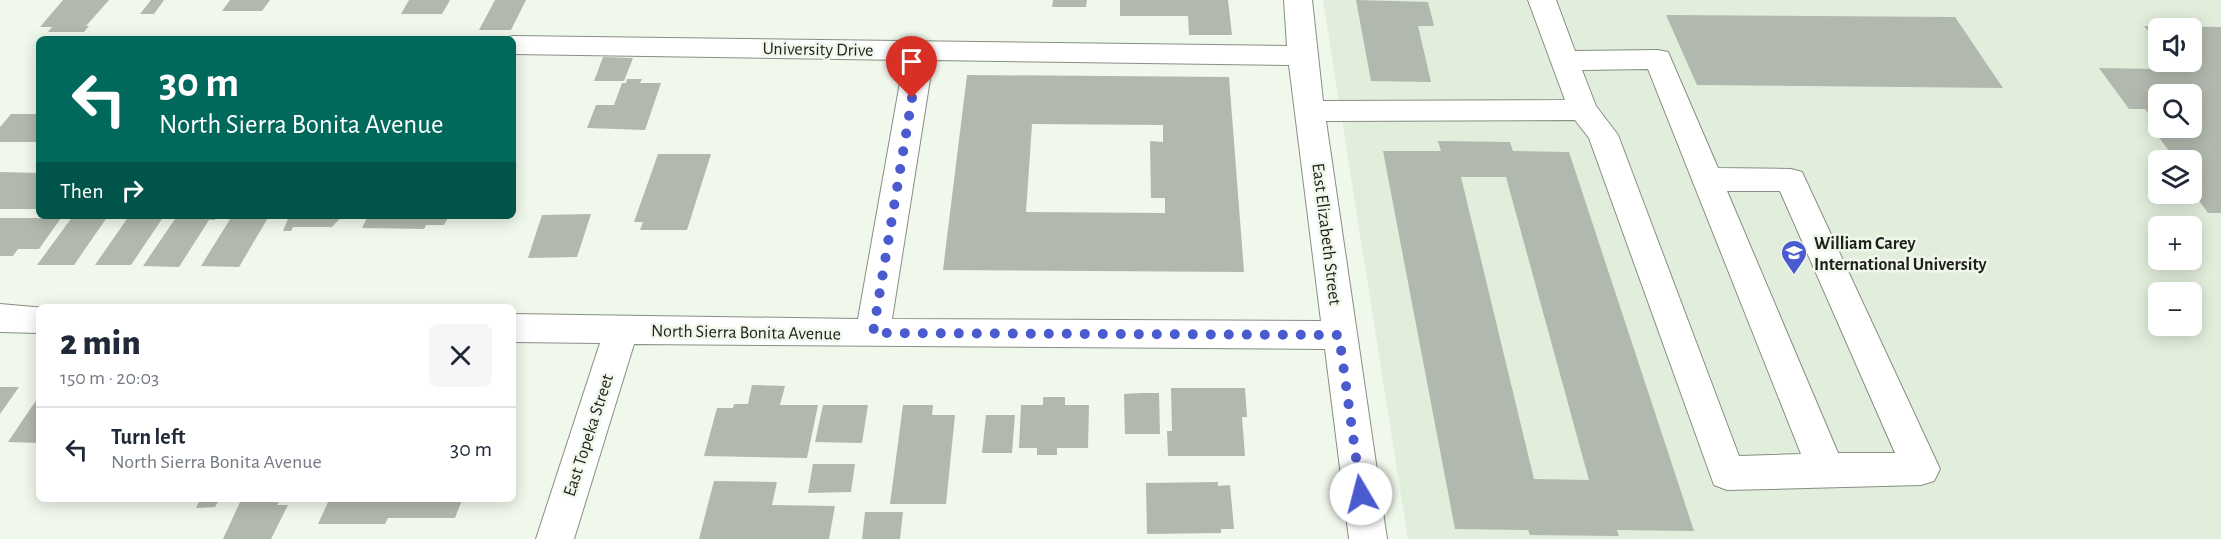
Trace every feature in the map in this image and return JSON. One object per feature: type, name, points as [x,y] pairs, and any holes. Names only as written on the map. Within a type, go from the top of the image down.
[{"type":"street","name":"East Elizabeth Street","points":[[1298,0],[1302,56],[1312,111],[1339,335],[1368,539]]},
{"type":"street","points":[[1542,0],[1583,110],[1603,135],[1727,473],[1921,469],[1791,180],[1707,179]]},
{"type":"street","name":"University Drive","points":[[516,45],[1302,56]]},
{"type":"street","points":[[873,333],[920,51]]},
{"type":"street","points":[[1565,61],[1658,59],[1826,470]]},
{"type":"street","points":[[1312,111],[1583,110]]},
{"type":"street","points":[[0,318],[36,319]]},
{"type":"street","name":"North Sierra Bonita Avenue","points":[[516,328],[621,331],[1339,335]]},
{"type":"street","name":"East Topeka Street","points":[[555,539],[621,331]]},
{"type":"shaded area","name":"William Carey International University","points":[[1323,0],[2221,0],[2221,539],[1408,539]]},
{"type":"building","points":[[63,0],[109,0],[86,26],[89,26],[84,32],[48,32],[52,27],[40,27]]},
{"type":"building","points":[[151,0],[164,0],[154,14],[140,14]]},
{"type":"building","points":[[230,0],[270,0],[262,11],[222,11]]},
{"type":"building","points":[[409,0],[450,0],[442,14],[401,14]]},
{"type":"building","points":[[495,0],[526,0],[511,30],[479,30]]},
{"type":"building","points":[[1053,0],[1087,0],[1086,7],[1052,7]]},
{"type":"building","points":[[1120,0],[1228,0],[1232,35],[1189,35],[1188,16],[1120,16]]},
{"type":"building","points":[[1356,0],[1428,2],[1434,26],[1418,26],[1431,82],[1371,81]]},
{"type":"building","points":[[1666,15],[1955,17],[2003,88],[1697,85]]},
{"type":"building","points":[[2202,27],[2221,27],[2221,213],[2208,213],[2201,204],[2202,150],[2168,150],[2159,138],[2202,138],[2202,84],[2148,84],[2148,113],[2145,109],[2129,109],[2099,68],[2148,69],[2148,72],[2202,72]]},
{"type":"building","points":[[603,57],[633,58],[624,81],[594,81]]},
{"type":"building","points":[[967,75],[1229,77],[1244,272],[943,270]],"holes":[[[1032,124],[1163,125],[1163,142],[1150,141],[1151,198],[1165,198],[1165,213],[1026,212]]]},
{"type":"building","points":[[627,79],[642,79],[640,83],[661,83],[645,130],[587,128],[596,105],[614,105],[622,83],[626,83]]},
{"type":"building","points":[[11,114],[36,114],[36,142],[0,142],[0,127]]},
{"type":"building","points":[[1438,141],[1510,142],[1513,151],[1569,152],[1694,531],[1617,530],[1619,536],[1530,535],[1528,530],[1455,529],[1383,151],[1441,151]],"holes":[[[1461,177],[1506,177],[1589,480],[1534,479]]]},
{"type":"building","points":[[658,154],[711,154],[687,230],[640,230],[643,222],[634,222]]},
{"type":"building","points":[[0,172],[36,173],[36,209],[0,209]]},
{"type":"building","points":[[591,214],[577,257],[528,258],[542,215]]},
{"type":"building","points":[[0,218],[60,219],[39,249],[18,249],[13,256],[0,256]]},
{"type":"building","points":[[71,219],[106,219],[74,265],[37,265]]},
{"type":"building","points":[[127,219],[162,219],[131,265],[95,265]]},
{"type":"building","points":[[175,219],[216,219],[209,220],[179,267],[143,266]]},
{"type":"building","points":[[230,219],[267,219],[239,267],[201,266]]},
{"type":"building","points":[[288,219],[339,219],[332,227],[293,227],[291,231],[283,231]]},
{"type":"building","points":[[366,219],[447,219],[444,225],[426,225],[424,229],[362,228]]},
{"type":"building","points":[[752,385],[785,386],[780,405],[818,405],[807,458],[704,456],[717,408],[733,408],[734,404],[748,404]]},
{"type":"building","points":[[0,387],[19,387],[0,414]]},
{"type":"building","points":[[1171,388],[1245,388],[1247,417],[1242,417],[1245,456],[1168,456],[1167,431],[1172,431]]},
{"type":"building","points":[[1159,393],[1160,434],[1125,434],[1124,394]]},
{"type":"building","points":[[1043,397],[1065,397],[1065,405],[1089,405],[1088,448],[1057,448],[1057,455],[1037,455],[1037,448],[1019,448],[1021,405],[1043,405]]},
{"type":"building","points":[[36,400],[36,443],[8,442]]},
{"type":"building","points":[[823,405],[868,405],[862,443],[815,442]]},
{"type":"building","points":[[903,405],[933,405],[932,415],[955,415],[946,504],[890,504]]},
{"type":"building","points":[[986,415],[1015,415],[1012,453],[982,453]]},
{"type":"building","points":[[813,464],[855,464],[851,492],[808,493]]},
{"type":"building","points":[[714,481],[777,482],[772,505],[835,506],[829,539],[699,539]]},
{"type":"building","points":[[1218,482],[1218,486],[1230,485],[1234,529],[1221,529],[1221,533],[1147,534],[1146,483]]},
{"type":"building","points":[[199,502],[218,502],[215,507],[196,508]]},
{"type":"building","points":[[240,502],[279,502],[277,505],[288,505],[271,539],[223,539]]},
{"type":"building","points":[[328,502],[461,502],[455,518],[388,518],[385,524],[318,524]]},
{"type":"building","points":[[865,512],[903,512],[900,539],[862,539]]},
{"type":"place","name":"William Carey International University","points":[[1794,276]]},
{"type":"route","points":[[912,98],[873,333],[1339,335],[1361,494]]}]
